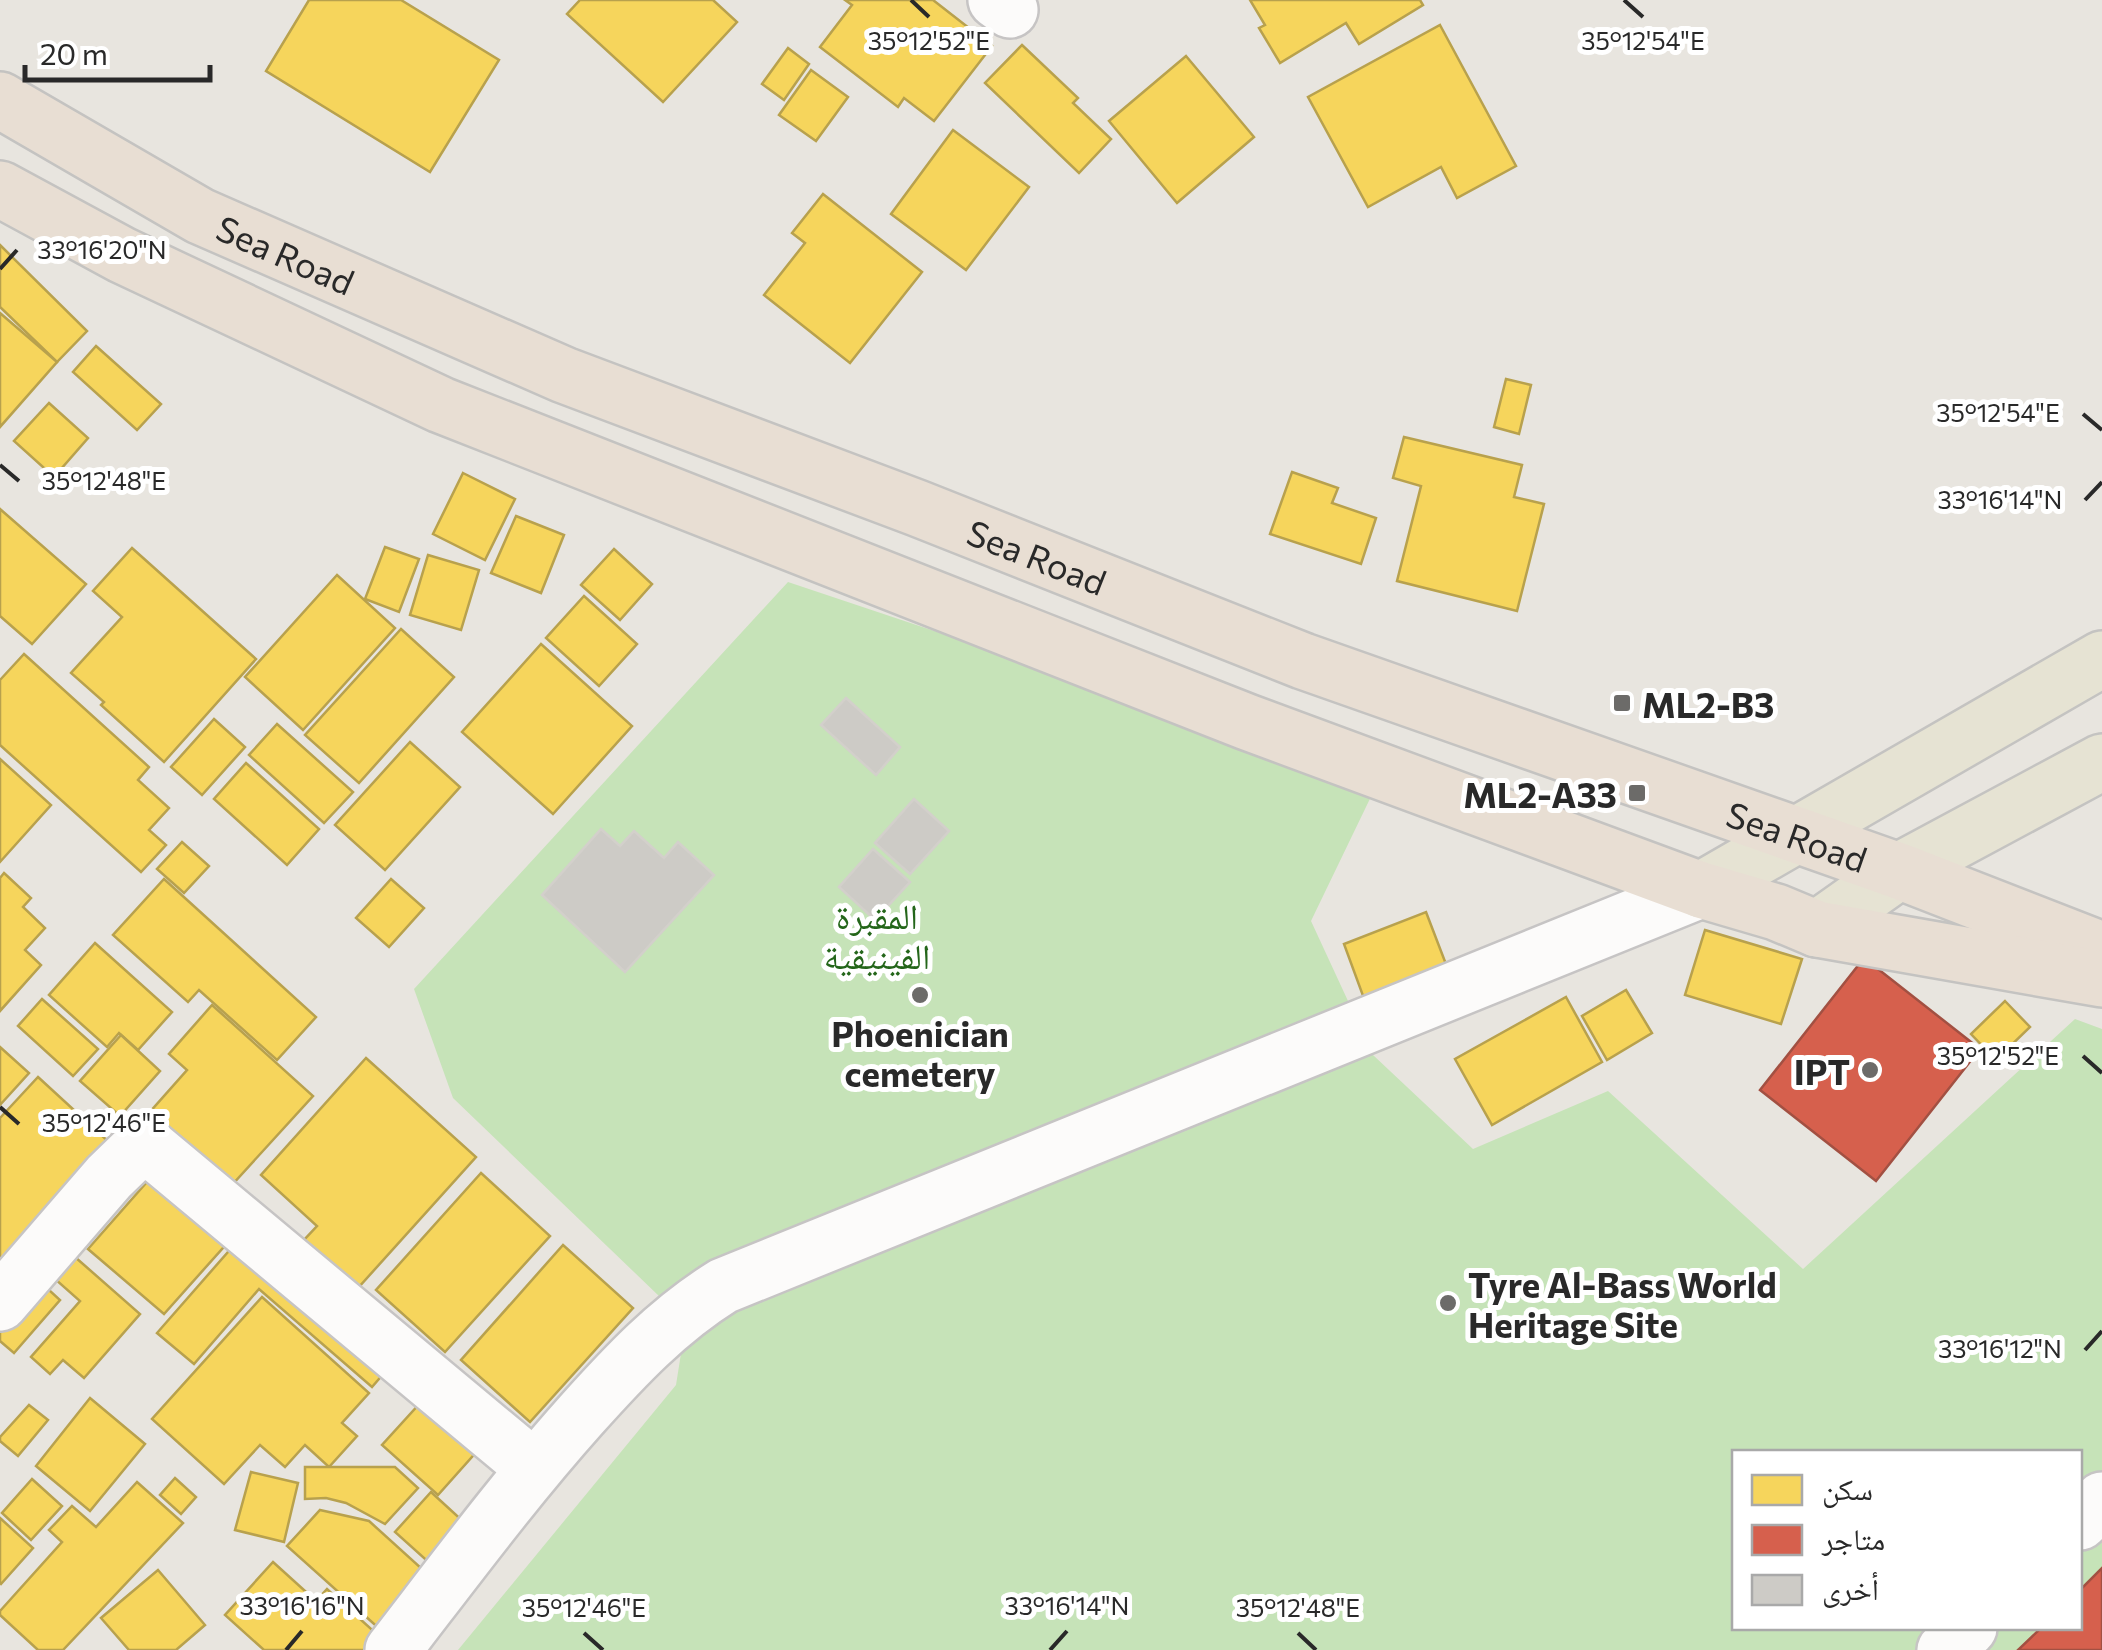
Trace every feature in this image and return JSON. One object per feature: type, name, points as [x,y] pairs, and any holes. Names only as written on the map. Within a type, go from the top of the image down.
[{"type":"highway","name":"Sea Road","points":[[0,100],[200,216],[564,375],[916,508],[1303,661],[1900,871],[2102,950]]},
{"type":"highway","name":"Sea Road","points":[[0,189],[122,254],[440,405],[1247,722],[1817,929],[2102,979]]},
{"type":"main road","points":[[1701,890],[2102,659]]},
{"type":"main road","points":[[1817,929],[1900,871],[2102,762]]},
{"type":"street","points":[[393,1650],[534,1468],[657,1334],[723,1286],[1701,890]]},
{"type":"street","points":[[0,1303],[109,1177],[144,1143],[534,1468]]},
{"type":"street","points":[[2082,1520],[2102,1500]]},
{"type":"street","points":[[1946,1650],[1967,1630]]},
{"type":"green space","name":"المقبرة الفينيقية","points":[[788,582],[1379,780],[1311,921],[1373,1055],[1473,1149],[1608,1091],[1803,1269],[2075,1019],[2102,1029],[2102,1650],[458,1650],[676,1385],[686,1322],[453,1098],[414,989]]},
{"type":"building: سكن","points":[[309,0],[401,0],[499,60],[430,172],[266,71]]},
{"type":"building: سكن","points":[[580,0],[713,0],[737,22],[663,102],[567,14]]},
{"type":"building: سكن","points":[[845,0],[933,0],[992,46],[934,121],[904,98],[898,107],[820,47],[852,5]]},
{"type":"building: سكن","points":[[1250,0],[1420,0],[1423,5],[1359,44],[1346,23],[1280,63],[1259,28],[1265,25]]},
{"type":"building: سكن","points":[[1440,25],[1516,166],[1457,198],[1441,167],[1368,207],[1308,97]]},
{"type":"building: سكن","points":[[1022,45],[1078,98],[1073,103],[1111,139],[1079,173],[985,83]]},
{"type":"building: سكن","points":[[788,48],[809,64],[784,100],[762,84]]},
{"type":"building: سكن","points":[[1186,56],[1254,137],[1177,203],[1109,121]]},
{"type":"building: سكن","points":[[811,70],[848,97],[816,141],[779,115]]},
{"type":"building: سكن","points":[[953,130],[1029,187],[966,270],[891,214]]},
{"type":"building: سكن","points":[[823,194],[922,272],[850,363],[764,295],[805,243],[792,233]]},
{"type":"building: سكن","points":[[0,245],[87,331],[57,362],[0,307]]},
{"type":"building: سكن","points":[[0,313],[57,362],[0,427]]},
{"type":"building: سكن","points":[[96,346],[161,404],[137,430],[73,372]]},
{"type":"building: سكن","points":[[1506,379],[1531,385],[1519,434],[1494,427]]},
{"type":"building: سكن","points":[[49,403],[88,438],[54,477],[14,441]]},
{"type":"building: سكن","points":[[1404,437],[1522,465],[1514,497],[1544,504],[1517,611],[1397,581],[1421,486],[1393,478]]},
{"type":"building: سكن","points":[[1292,472],[1338,488],[1332,503],[1376,518],[1361,564],[1270,534]]},
{"type":"building: سكن","points":[[463,473],[515,499],[485,560],[433,534]]},
{"type":"building: سكن","points":[[0,509],[86,584],[32,644],[0,616]]},
{"type":"building: سكن","points":[[516,516],[564,535],[541,593],[491,573]]},
{"type":"building: سكن","points":[[385,547],[419,559],[399,612],[365,599]]},
{"type":"building: سكن","points":[[132,548],[256,659],[164,762],[71,673],[122,617],[93,591]]},
{"type":"building: سكن","points":[[614,549],[652,584],[620,620],[581,585]]},
{"type":"building: سكن","points":[[428,555],[479,570],[461,630],[410,615]]},
{"type":"building: سكن","points":[[337,575],[395,628],[303,730],[245,677]]},
{"type":"building: سكن","points":[[584,596],[637,644],[599,686],[546,638]]},
{"type":"building: سكن","points":[[401,629],[454,677],[359,783],[305,735]]},
{"type":"building: سكن","points":[[541,644],[632,726],[553,814],[462,732]]},
{"type":"building: سكن","points":[[24,654],[149,767],[138,780],[169,808],[149,830],[166,845],[141,872],[0,745],[0,680]]},
{"type":"building: سكن","points":[[214,719],[245,747],[202,795],[171,767]]},
{"type":"building: سكن","points":[[277,724],[353,792],[324,823],[249,755]]},
{"type":"building: سكن","points":[[410,742],[460,787],[385,870],[335,825]]},
{"type":"building: سكن","points":[[0,759],[51,805],[0,862]]},
{"type":"building: سكن","points":[[246,763],[319,829],[287,865],[214,799]]},
{"type":"building: سكن","points":[[182,842],[209,866],[184,893],[157,869]]},
{"type":"building: سكن","points":[[4,873],[31,898],[23,907],[45,928],[25,950],[41,965],[0,1011],[0,878]]},
{"type":"building: سكن","points":[[164,879],[316,1017],[277,1060],[199,990],[188,1002],[113,935]]},
{"type":"building: سكن","points":[[391,879],[424,908],[389,947],[356,918]]},
{"type":"building: سكن","points":[[1426,912],[1449,972],[1366,1004],[1344,944]]},
{"type":"building: سكن","points":[[1705,930],[1802,959],[1781,1024],[1685,995]]},
{"type":"building: سكن","points":[[95,943],[172,1012],[138,1050],[119,1033],[107,1047],[49,995]]},
{"type":"building: سكن","points":[[1626,990],[1652,1033],[1607,1060],[1582,1016]]},
{"type":"building: سكن","points":[[1566,997],[1602,1062],[1492,1125],[1455,1059]]},
{"type":"building: سكن","points":[[42,999],[98,1049],[73,1076],[18,1026]]},
{"type":"building: سكن","points":[[2005,1001],[2030,1027],[1996,1060],[1971,1034]]},
{"type":"building: سكن","points":[[212,1005],[313,1096],[231,1186],[149,1113],[187,1070],[169,1054]]},
{"type":"building: سكن","points":[[121,1035],[160,1071],[120,1116],[80,1081]]},
{"type":"building: سكن","points":[[0,1047],[29,1073],[0,1105]]},
{"type":"building: سكن","points":[[366,1058],[476,1157],[358,1288],[304,1240],[317,1226],[261,1175]]},
{"type":"building: سكن","points":[[38,1077],[111,1144],[0,1266],[0,1118]]},
{"type":"building: سكن","points":[[481,1173],[550,1236],[445,1352],[376,1290]]},
{"type":"building: سكن","points":[[154,1174],[230,1240],[164,1314],[88,1249]]},
{"type":"building: سكن","points":[[242,1236],[390,1366],[372,1387],[259,1289],[194,1364],[157,1333]]},
{"type":"building: سكن","points":[[563,1245],[633,1308],[530,1422],[461,1360]]},
{"type":"building: سكن","points":[[75,1257],[140,1314],[84,1378],[63,1360],[50,1374],[31,1357],[80,1301],[55,1279]]},
{"type":"building: سكن","points":[[37,1279],[60,1300],[14,1353],[0,1341],[0,1322]]},
{"type":"building: سكن","points":[[262,1297],[369,1393],[342,1423],[357,1436],[329,1467],[305,1445],[285,1467],[260,1445],[224,1484],[152,1419]]},
{"type":"building: سكن","points":[[432,1390],[487,1440],[438,1495],[382,1445]]},
{"type":"building: سكن","points":[[90,1398],[145,1444],[90,1511],[36,1466]]},
{"type":"building: سكن","points":[[29,1405],[48,1420],[18,1456],[0,1437]]},
{"type":"building: سكن","points":[[305,1467],[395,1467],[418,1488],[385,1524],[346,1503],[326,1498],[305,1499]]},
{"type":"building: سكن","points":[[251,1472],[298,1483],[284,1542],[235,1530]]},
{"type":"building: سكن","points":[[175,1478],[196,1497],[181,1514],[160,1495]]},
{"type":"building: سكن","points":[[32,1479],[62,1506],[31,1540],[2,1513]]},
{"type":"building: سكن","points":[[137,1482],[183,1523],[63,1650],[38,1650],[0,1611],[62,1542],[49,1530],[72,1506],[96,1527]]},
{"type":"building: سكن","points":[[431,1492],[479,1536],[444,1576],[395,1532]]},
{"type":"building: سكن","points":[[320,1510],[369,1521],[432,1578],[383,1632],[287,1546]]},
{"type":"building: سكن","points":[[0,1518],[33,1548],[1,1584],[0,1583]]},
{"type":"building: سكن","points":[[273,1562],[316,1601],[327,1589],[380,1637],[368,1650],[264,1650],[225,1615]]},
{"type":"building: سكن","points":[[158,1570],[205,1625],[176,1650],[129,1650],[101,1618]]},
{"type":"building: متاجر","name":"IPT","points":[[1864,958],[1980,1049],[1876,1181],[1760,1090]]},
{"type":"building: متاجر","points":[[2102,1568],[2102,1650],[2018,1650],[2039,1630],[2082,1630],[2082,1588]]},
{"type":"building: أخرى","points":[[846,698],[900,747],[876,775],[821,725]]},
{"type":"building: أخرى","points":[[914,799],[949,831],[910,874],[875,843]]},
{"type":"building: أخرى","points":[[601,829],[620,846],[634,831],[664,858],[678,842],[714,875],[625,972],[542,895]]},
{"type":"building: أخرى","points":[[873,849],[910,882],[875,920],[839,887]]},
{"type":"place","name":"ML2-B3","points":[[1622,703]]},
{"type":"place","name":"ML2-A33","points":[[1637,793]]},
{"type":"place","name":"Phoenician cemetery","points":[[920,995]]},
{"type":"place","name":"IPT","points":[[1870,1070]]},
{"type":"place","name":"Tyre Al-Bass World Heritage Site","points":[[1448,1303]]}]
